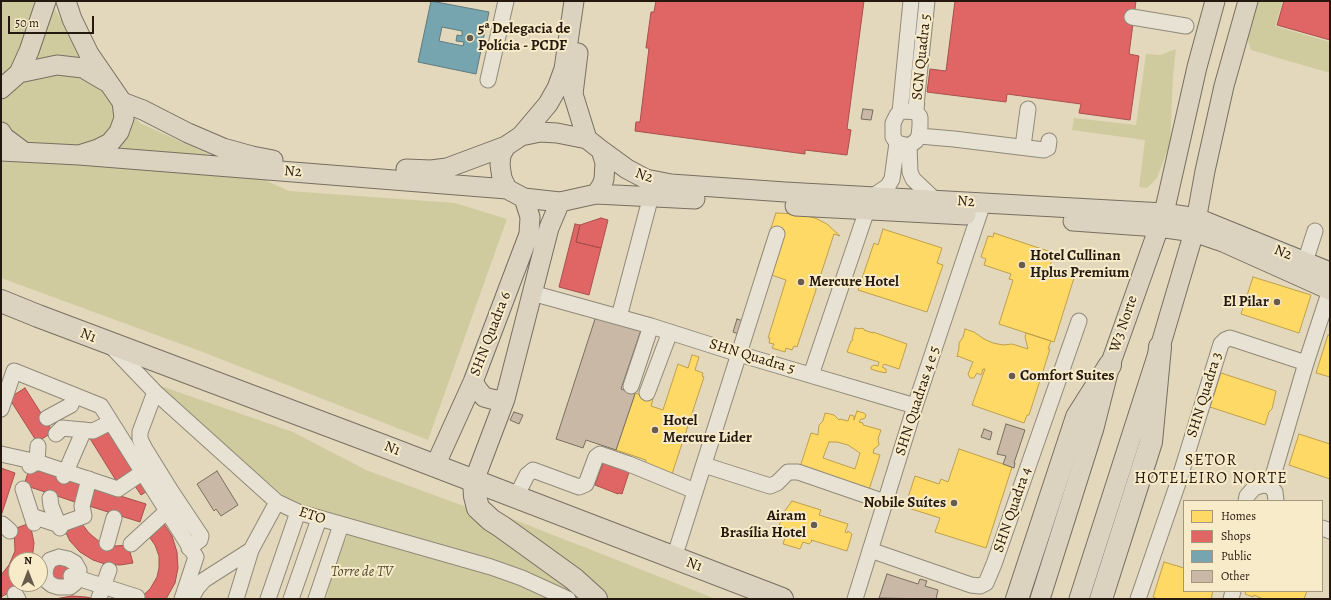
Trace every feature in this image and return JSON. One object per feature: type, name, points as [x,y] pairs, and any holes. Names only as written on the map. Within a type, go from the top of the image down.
[{"type":"highway","name":"N1","points":[[1,301],[782,599]]},
{"type":"highway","points":[[1100,599],[1151,442],[1160,347]]},
{"type":"highway","points":[[1017,599],[1076,417],[1110,365]]},
{"type":"highway","points":[[474,481],[475,496],[478,508],[491,520],[574,580],[596,599]]},
{"type":"main road","points":[[1,89],[19,73],[46,1]]},
{"type":"main road","points":[[66,1],[72,18],[89,54],[122,102],[124,118],[119,132],[110,143],[98,149],[79,155]]},
{"type":"main road","points":[[574,1],[564,69],[557,88],[548,104],[501,155],[500,165],[502,178],[507,189],[524,198],[560,202],[596,194],[604,179],[605,163],[594,145],[573,94],[585,1]]},
{"type":"main road","name":"W3 Norte","points":[[1040,599],[1094,428],[1110,365],[1161,220],[1194,79],[1215,1]]},
{"type":"main road","points":[[1079,599],[1160,347],[1195,225],[1205,171],[1224,86],[1248,1]]},
{"type":"main road","points":[[1201,51],[1209,59],[1230,63]]},
{"type":"main road","points":[[19,73],[57,65],[83,68],[110,83]]},
{"type":"main road","points":[[1194,79],[1210,77],[1218,80],[1224,86]]},
{"type":"main road","name":"N2","points":[[122,102],[143,110],[188,133],[223,148],[252,156],[282,161],[431,170],[447,168],[514,141]]},
{"type":"main road","points":[[1,132],[4,137],[24,152]]},
{"type":"main road","points":[[514,141],[540,132],[557,133],[594,145]]},
{"type":"main road","name":"N2","points":[[594,145],[627,169],[646,178],[671,184],[785,192],[870,203],[935,200],[981,209]]},
{"type":"main road","points":[[1,151],[24,152]]},
{"type":"main road","name":"N2","points":[[24,152],[79,155],[507,189]]},
{"type":"main road","name":"N2","points":[[596,194],[870,203],[1161,220],[1195,225],[1305,262],[1330,272]]},
{"type":"main road","name":"SHN Quadra 6","points":[[435,466],[473,382],[529,234],[530,217],[524,198]]},
{"type":"main road","points":[[474,481],[505,399],[549,228],[560,202]]},
{"type":"main road","name":"N2","points":[[1195,225],[1223,242],[1330,290]]},
{"type":"main road","points":[[1288,270],[1299,268],[1304,265],[1305,262]]},
{"type":"main road","points":[[473,382],[478,391],[484,397],[494,400],[505,399]]},
{"type":"street","points":[[488,80],[506,1]]},
{"type":"street","points":[[911,1],[900,112],[893,123],[893,136],[908,142],[954,139],[1044,150],[1048,148],[1050,141]]},
{"type":"street","name":"SCN Quadra 5","points":[[916,112],[927,1]]},
{"type":"street","points":[[1132,17],[1186,26]]},
{"type":"street","points":[[1024,139],[1028,109]]},
{"type":"street","points":[[811,375],[870,203],[888,186],[908,142],[920,126],[920,117],[916,112],[900,112]]},
{"type":"street","points":[[908,142],[910,172],[913,179],[935,200]]},
{"type":"street","points":[[619,317],[651,196]]},
{"type":"street","name":"SHN Quadras 4 e 5","points":[[855,599],[915,406],[981,209]]},
{"type":"street","points":[[1305,262],[1315,231]]},
{"type":"street","points":[[674,558],[777,234]]},
{"type":"street","points":[[1270,486],[1306,363],[1330,290]]},
{"type":"street","name":"SHN Quadra 5","points":[[532,294],[651,326],[739,354],[915,406]]},
{"type":"street","name":"SHN Quadra 4","points":[[870,550],[971,585],[980,586],[986,583],[1079,321]]},
{"type":"street","points":[[631,386],[651,326]]},
{"type":"street","points":[[647,393],[670,332]]},
{"type":"street","name":"SHN Quadra 3","points":[[1138,599],[1178,483],[1221,344],[1230,338],[1306,363]]},
{"type":"street","name":"ETO","points":[[108,343],[155,392],[277,502],[298,512],[319,519],[491,567],[522,578],[568,599]]},
{"type":"street","points":[[4,402],[14,371],[72,400],[101,406],[107,424],[128,442],[143,472],[196,557],[182,599]]},
{"type":"street","points":[[155,392],[140,432],[140,439],[145,449],[161,501],[201,536],[200,540],[189,548]]},
{"type":"street","points":[[47,418],[72,400]]},
{"type":"street","points":[[65,474],[85,434],[72,400]]},
{"type":"street","points":[[56,434],[62,428],[85,434],[107,424]]},
{"type":"street","points":[[34,464],[38,446]]},
{"type":"street","points":[[1,454],[89,483],[118,489],[143,472]]},
{"type":"street","points":[[516,497],[527,475],[533,470],[579,487],[586,484],[596,456],[600,454],[629,464],[695,492]]},
{"type":"street","points":[[704,465],[770,486],[777,483],[788,472],[798,472],[885,502]]},
{"type":"street","points":[[23,489],[33,520],[59,527],[84,516],[82,508],[89,483]]},
{"type":"street","points":[[1246,500],[1247,496],[1254,488],[1263,485],[1270,486],[1275,492],[1276,500]]},
{"type":"street","points":[[50,498],[51,506],[59,527]]},
{"type":"street","points":[[131,544],[145,533],[161,501]]},
{"type":"street","points":[[236,599],[252,550],[277,502]]},
{"type":"street","points":[[268,599],[298,512]]},
{"type":"street","points":[[107,543],[114,518]]},
{"type":"street","points":[[291,599],[319,519]]},
{"type":"street","points":[[316,599],[341,525]]},
{"type":"street","points":[[191,599],[197,588],[204,580],[252,550]]},
{"type":"street","points":[[48,564],[50,560],[71,555],[78,570],[74,577],[75,583],[58,592],[48,582]]},
{"type":"street","points":[[101,592],[109,570]]},
{"type":"street","points":[[74,577],[101,592],[137,597]]},
{"type":"green space","points":[[1,1],[50,1],[91,70],[140,123],[289,191],[455,203],[507,219],[428,440],[200,351],[1,278]]},
{"type":"green space","points":[[1253,1],[1283,1],[1275,26],[1330,42],[1330,73],[1251,50],[1245,30]]},
{"type":"green space","points":[[1176,49],[1173,76],[1170,143],[1157,178],[1147,188],[1139,187],[1145,140],[1072,130],[1074,118],[1136,125],[1146,54],[1160,55]]},
{"type":"green space","name":"Torre de TV","points":[[158,385],[293,432],[366,470],[499,519],[482,507],[716,599],[326,599],[342,539],[346,540],[351,520],[291,502],[170,400]]},
{"type":"building: Homes","name":"Mercure Hotel","points":[[776,213],[798,214],[815,218],[827,224],[840,236],[834,234],[820,277],[817,276],[814,287],[816,290],[797,347],[794,346],[792,350],[786,348],[785,352],[772,348],[774,344],[769,343],[770,338],[768,338],[786,280],[757,270]]},
{"type":"building: Homes","points":[[883,229],[942,248],[937,263],[943,265],[927,312],[858,290],[874,243],[878,245]]},
{"type":"building: Homes","points":[[994,233],[1054,253],[1049,269],[1074,278],[1054,342],[999,324],[1013,280],[1009,279],[1011,274],[984,265],[986,259],[981,257],[988,236],[993,237]]},
{"type":"building: Homes","name":"El Pilar","points":[[1253,277],[1311,295],[1299,333],[1241,314]]},
{"type":"building: Homes","points":[[855,328],[861,328],[907,344],[899,369],[884,364],[882,367],[886,369],[886,373],[877,371],[871,369],[871,367],[874,365],[878,366],[879,362],[847,352],[853,339]]},
{"type":"building: Homes","name":"Comfort Suites","points":[[965,329],[974,332],[993,343],[1003,345],[1012,344],[1028,349],[1025,337],[1026,333],[1051,341],[1048,349],[1050,349],[1029,415],[1027,415],[1024,423],[972,405],[985,369],[983,369],[981,375],[977,373],[974,378],[970,378],[968,374],[973,362],[958,356],[957,357],[959,343],[963,337]]},
{"type":"building: Homes","points":[[1328,335],[1330,336],[1330,377],[1316,373]]},
{"type":"building: Homes","name":"Hotel Mercure Lider","points":[[692,355],[699,357],[695,370],[703,373],[702,376],[704,377],[672,474],[645,465],[646,460],[616,450],[635,393],[653,399],[651,406],[663,410],[678,364],[688,368]]},
{"type":"building: Homes","points":[[1221,373],[1276,391],[1272,409],[1269,412],[1265,425],[1210,407]]},
{"type":"building: Homes","points":[[857,411],[864,413],[866,415],[865,418],[861,419],[859,422],[863,423],[863,425],[881,430],[878,439],[879,445],[874,449],[873,453],[880,455],[868,493],[799,470],[811,433],[818,435],[819,425],[823,421],[825,413],[834,415],[839,420],[848,421],[850,415],[854,416],[854,420]],"holes":[[[829,442],[837,442],[848,445],[860,453],[855,469],[823,458]]]},
{"type":"building: Homes","points":[[1299,434],[1330,444],[1330,479],[1289,465]]},
{"type":"building: Homes","name":"Nobile Suítes","points":[[959,449],[1012,467],[986,548],[935,532],[940,518],[905,507],[915,476],[939,484],[941,479],[948,482]]},
{"type":"building: Homes","name":"Airam Brasília Hotel","points":[[792,501],[821,510],[819,515],[848,524],[845,532],[847,533],[848,531],[852,534],[847,551],[811,540],[812,541],[809,544],[803,542],[800,549],[783,544],[788,529],[779,526],[784,512]]},
{"type":"building: Homes","points":[[1164,562],[1183,568],[1183,592],[1213,592],[1211,599],[1158,599],[1153,597]]},
{"type":"building: Homes","points":[[1246,592],[1307,592],[1304,599],[1263,599],[1254,595],[1253,597],[1245,594]]},
{"type":"building: Shops","points":[[656,1],[864,1],[847,129],[851,130],[847,155],[805,150],[805,154],[635,131],[636,122],[640,122],[649,48],[646,48],[651,12],[654,12]]},
{"type":"building: Shops","points":[[955,1],[1136,1],[1129,54],[1139,56],[1130,120],[1079,113],[1081,104],[1007,94],[1006,102],[927,92],[930,69],[946,71]]},
{"type":"building: Shops","points":[[1284,1],[1330,1],[1330,40],[1277,25]]},
{"type":"building: Shops","points":[[601,218],[608,220],[601,248],[576,242],[580,225]]},
{"type":"building: Shops","points":[[575,224],[580,225],[576,242],[601,248],[589,295],[559,287]]},
{"type":"building: Shops","points":[[25,388],[53,432],[37,442],[9,398]]},
{"type":"building: Shops","points":[[105,427],[133,472],[117,482],[89,437]]},
{"type":"building: Shops","points":[[604,460],[630,469],[622,494],[618,494],[595,485]]},
{"type":"building: Shops","points":[[30,467],[81,483],[75,502],[24,485]]},
{"type":"building: Shops","points":[[1,468],[15,473],[1,516]]},
{"type":"building: Shops","points":[[141,478],[149,490],[141,495],[133,483]]},
{"type":"building: Shops","points":[[95,488],[146,504],[140,522],[89,506]]},
{"type":"building: Shops","points":[[30,523],[34,543],[33,552],[15,552],[14,529]]},
{"type":"building: Shops","points":[[82,524],[89,533],[101,543],[116,546],[128,545],[133,563],[120,565],[105,564],[93,560],[80,552],[70,541],[63,527]]},
{"type":"building: Shops","points":[[164,524],[172,536],[177,552],[178,568],[175,583],[166,599],[139,599],[150,589],[157,577],[159,556],[155,545],[150,538]]},
{"type":"building: Shops","points":[[55,558],[73,564],[67,583],[49,577]]},
{"type":"building: Shops","points":[[8,566],[8,592],[10,592],[1,597],[1,575]]},
{"type":"building: Shops","points":[[72,596],[86,597],[95,599],[55,599]]},
{"type":"building: Public","name":"5ª Delegacia de Polícia - PCDF","points":[[431,1],[489,12],[476,74],[418,62]],"holes":[[[442,27],[462,31],[462,36],[457,35],[456,41],[464,42],[463,46],[439,41]]]},
{"type":"building: Other","points":[[863,109],[873,110],[871,120],[861,119]]},
{"type":"building: Other","points":[[596,316],[641,330],[621,389],[635,394],[616,450],[586,440],[583,448],[556,439]]},
{"type":"building: Other","points":[[737,319],[749,323],[744,336],[733,332]]},
{"type":"building: Other","points":[[514,412],[523,415],[519,424],[510,420]]},
{"type":"building: Other","points":[[1006,424],[1025,430],[1014,463],[1014,468],[1003,464],[1006,456],[997,454]]},
{"type":"building: Other","points":[[984,429],[992,432],[990,440],[981,437]]},
{"type":"building: Other","points":[[217,471],[238,505],[221,516],[216,509],[214,511],[197,484]]},
{"type":"building: Other","points":[[887,574],[918,584],[920,579],[927,581],[925,586],[938,590],[936,599],[879,598]]},
{"type":"place","name":"5ª Delegacia de Polícia - PCDF","points":[[470,38]]},
{"type":"place","name":"Hotel Cullinan Hplus Premium","points":[[1022,265]]},
{"type":"place","name":"Mercure Hotel","points":[[801,282]]},
{"type":"place","name":"El Pilar","points":[[1277,302]]},
{"type":"place","name":"Comfort Suites","points":[[1012,376]]},
{"type":"place","name":"Hotel Mercure Lider","points":[[655,430]]},
{"type":"place","name":"Nobile Suítes","points":[[954,503]]},
{"type":"place","name":"Airam Brasília Hotel","points":[[814,525]]},
{"type":"district","name":"SETOR HOTELEIRO NORTE","points":[[1211,470]]}]
